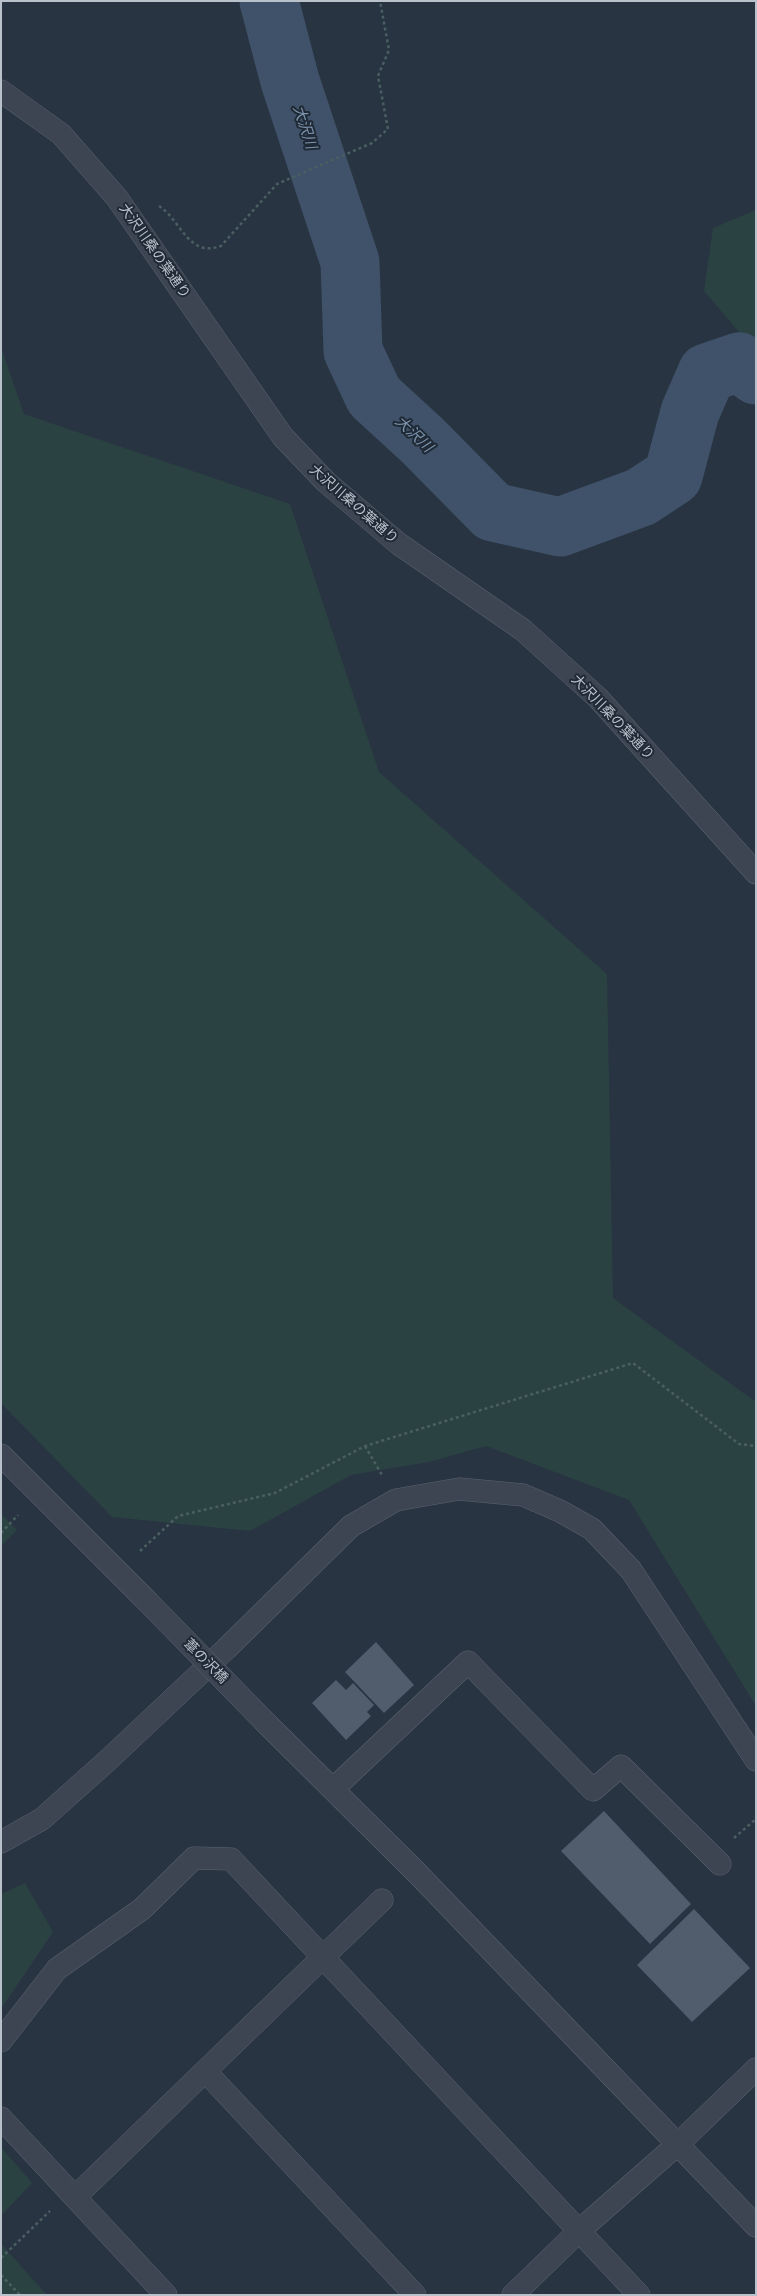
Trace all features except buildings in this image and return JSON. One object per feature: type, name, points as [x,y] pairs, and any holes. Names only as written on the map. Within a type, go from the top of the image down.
[{"type":"street","name":"大沢川桑の葉通り","points":[[1,91],[61,134],[117,198],[283,437],[315,470],[399,544],[523,630],[598,698],[756,873]]},
{"type":"street","name":"葦の沢橋","points":[[1,1455],[333,1789],[756,2226]]},
{"type":"street","points":[[1,1842],[42,1819],[107,1761],[226,1649],[350,1526],[396,1500],[459,1489],[523,1495],[560,1510],[592,1529],[631,1570],[756,1760]]},
{"type":"street","points":[[333,1789],[468,1662],[593,1790],[621,1766],[720,1864]]},
{"type":"street","points":[[1,2041],[57,1970],[142,1910],[194,1858],[231,1859],[580,2230],[639,2295]]},
{"type":"street","points":[[73,2194],[206,2072],[382,1900]]},
{"type":"street","points":[[513,2295],[580,2230],[678,2144],[756,2069]]},
{"type":"street","points":[[206,2072],[415,2295]]},
{"type":"street","points":[[1,2118],[166,2295]]},
{"type":"path","points":[[156,204],[161,207],[192,242],[201,248],[212,249],[221,246],[277,184],[372,143],[388,128],[378,76],[389,50],[380,1]]},
{"type":"path","points":[[140,1551],[178,1516],[276,1492],[365,1446],[633,1363],[739,1444],[756,1446]]},
{"type":"path","points":[[365,1446],[385,1482]]},
{"type":"path","points":[[1,1533],[18,1515]]},
{"type":"path","points":[[1,2258],[73,2194]]},
{"type":"path","points":[[1,2275],[20,2295]]},
{"type":"green space","points":[[756,210],[756,352],[704,291],[713,228]]},
{"type":"green space","points":[[1,347],[24,414],[290,504],[379,772],[607,974],[613,1298],[756,1402],[756,1706],[629,1500],[486,1446],[429,1462],[351,1475],[250,1531],[112,1517],[1,1403]]},
{"type":"green space","points":[[1,1514],[17,1530],[1,1546]]},
{"type":"green space","points":[[25,1883],[53,1932],[1,2009],[1,1894]]},
{"type":"green space","points":[[1,2147],[32,2183],[1,2216]]},
{"type":"green space","points":[[1,2244],[47,2295],[1,2295]]},
{"type":"waterway","name":"大沢川","points":[[269,1],[290,81],[350,262],[353,351],[374,396],[423,441],[493,512],[560,527],[641,497],[673,476],[690,412],[707,373],[739,362],[756,375]]}]
